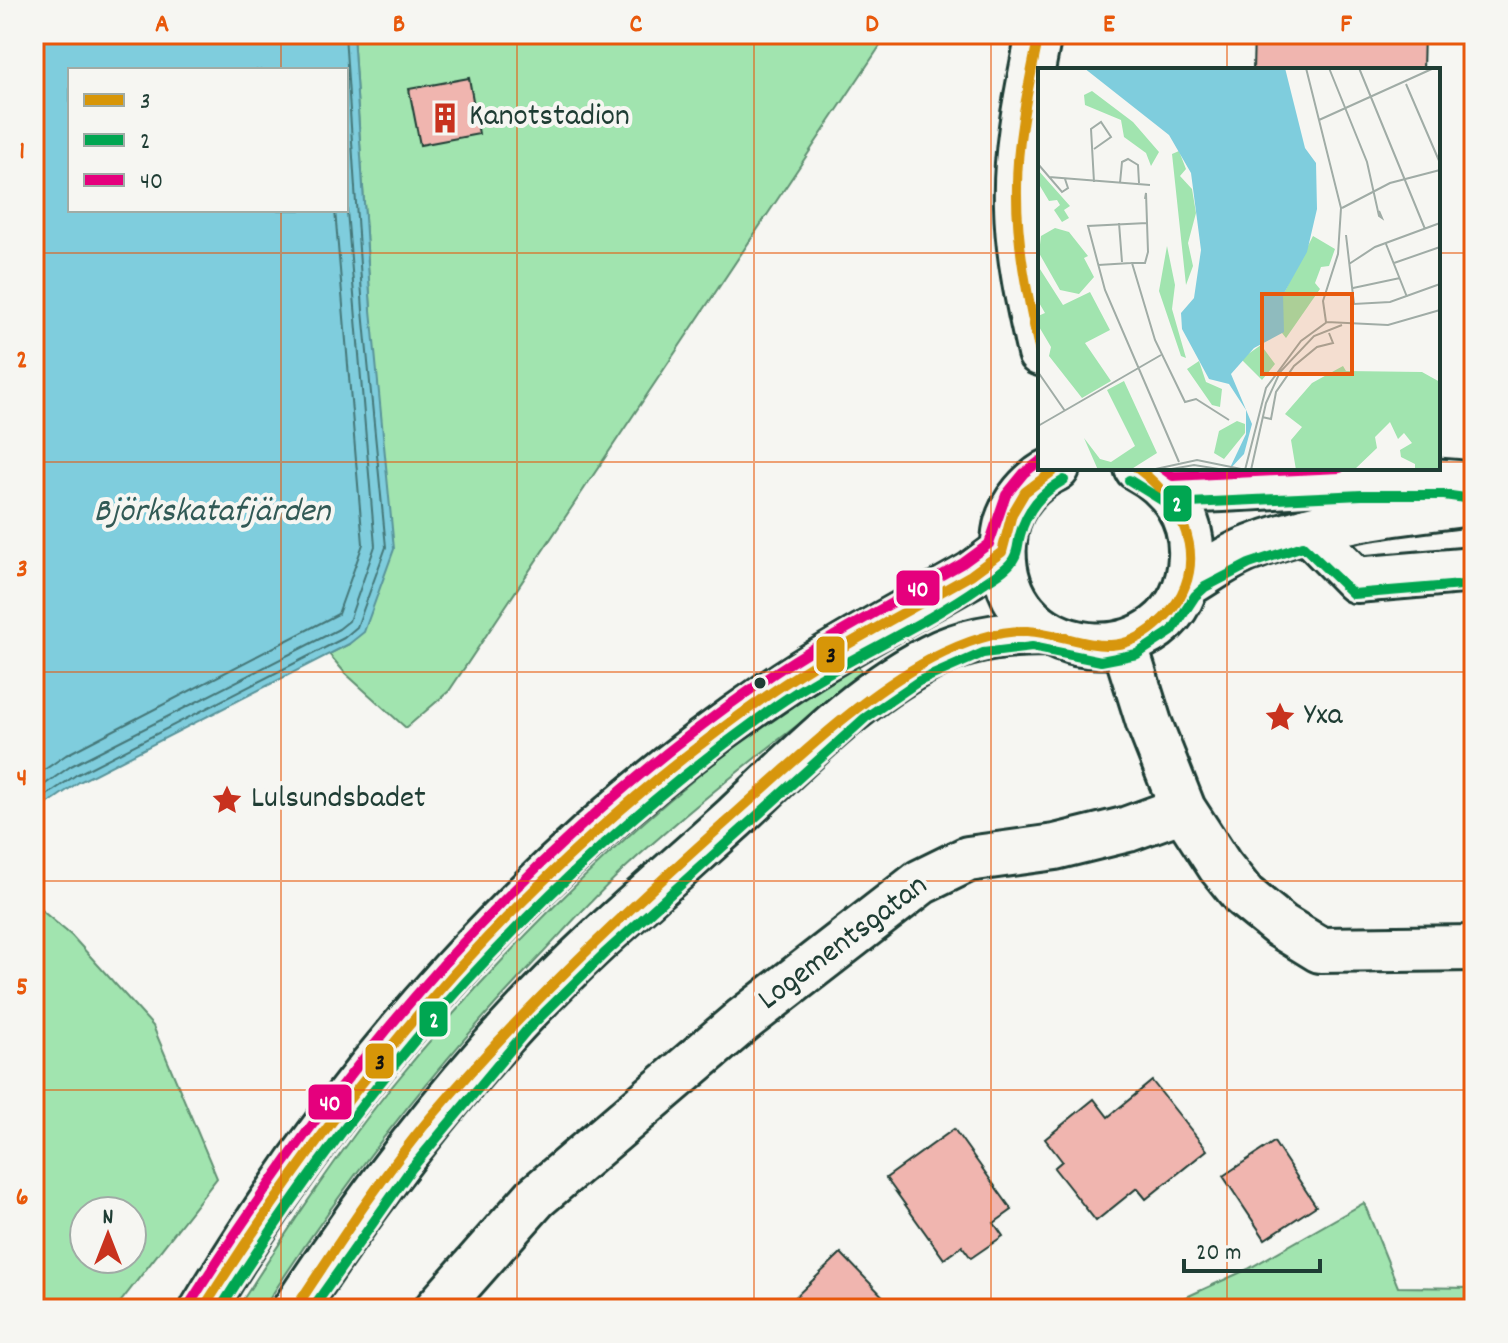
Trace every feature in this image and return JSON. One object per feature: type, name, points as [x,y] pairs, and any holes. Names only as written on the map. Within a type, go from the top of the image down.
[{"type":"main road","points":[[1038,344],[1028,301],[1017,206],[1024,109],[1039,34]]},
{"type":"main road","points":[[1048,634],[1024,613],[1014,597],[1002,552],[1011,513],[1030,485],[1054,470]]},
{"type":"main road","points":[[1153,479],[1445,481],[1474,485]]},
{"type":"main road","points":[[295,1309],[430,1118],[518,1020],[584,953],[810,747],[870,697],[942,652],[1005,634],[1048,634],[1093,647],[1124,643],[1161,623],[1186,585],[1191,558],[1190,536],[1183,512],[1153,479]]},
{"type":"main road","points":[[1186,585],[1248,549],[1307,530],[1357,518],[1474,502]]},
{"type":"main road","points":[[1307,530],[1356,580],[1474,570]]},
{"type":"main road","points":[[203,1309],[283,1184],[340,1106],[464,961],[553,871],[645,789],[766,696],[971,575],[1002,552]]},
{"type":"main road","points":[[1124,643],[1183,809],[1220,866],[1244,896],[1281,926],[1320,950],[1474,948]]},
{"type":"main road","name":"Logementsgatan","points":[[437,1309],[536,1197],[743,1020],[921,882],[968,859],[1070,843],[1128,829],[1183,809]]},
{"type":"green space","points":[[353,34],[888,34],[449,691],[406,728],[345,673],[329,654],[349,644],[371,310]]},
{"type":"green space","points":[[857,663],[863,676],[710,794],[592,900],[429,1080],[360,1168],[263,1309],[237,1309],[308,1200],[365,1121],[424,1047],[507,955],[596,866],[689,784],[766,723]]},
{"type":"green space","points":[[34,904],[72,936],[153,1026],[217,1178],[148,1267],[148,1195],[68,1195],[68,1275],[141,1275],[115,1309],[34,1309]]},
{"type":"green space","points":[[1364,1203],[1398,1287],[1474,1288],[1474,1309],[1160,1309],[1248,1269]]},
{"type":"water","name":"Björkskatafjärden","points":[[34,34],[353,34],[371,310],[394,549],[364,632],[349,644],[79,782],[34,813]]},
{"type":"building","points":[[1254,34],[1424,34],[1423,68],[1253,68]]},
{"type":"building","name":"Kanotstadion","points":[[469,78],[479,134],[420,145],[409,89]]},
{"type":"building","points":[[1152,1081],[1207,1150],[1146,1199],[1137,1188],[1096,1221],[1054,1168],[1062,1161],[1045,1139],[1094,1099],[1108,1117]]},
{"type":"building","points":[[954,1129],[1012,1210],[994,1223],[1003,1236],[971,1258],[962,1246],[944,1259],[886,1178]]},
{"type":"building","points":[[1274,1142],[1316,1206],[1265,1239],[1223,1176]]},
{"type":"building","points":[[841,1253],[895,1309],[783,1309]]},
{"type":"transit line","name":"3","points":[[1038,343],[1021,250],[1017,187],[1021,130],[1039,34]]},
{"type":"transit line","name":"40","points":[[191,1302],[250,1212],[376,1043],[444,963],[516,887],[593,815],[674,747],[760,683],[963,563],[989,544],[1006,495],[1024,473],[1038,462]]},
{"type":"transit line","name":"3","points":[[203,1309],[323,1134],[387,1052],[454,973],[526,898],[602,827],[682,759],[768,695],[842,648],[971,575],[1002,552],[1012,514],[1025,492],[1054,470]]},
{"type":"transit line","name":"3","points":[[295,1309],[395,1163],[503,1036],[656,885],[854,710],[931,659],[990,635],[1027,631],[1108,645],[1139,637],[1155,626],[1174,606],[1185,586],[1190,565],[1189,543],[1171,503],[1139,470]]},
{"type":"transit line","name":"40","points":[[1165,470],[1173,476],[1298,470]]},
{"type":"transit line","name":"2","points":[[220,1309],[337,1138],[400,1058],[466,981],[537,908],[611,838],[689,771],[773,708],[824,675],[956,602],[1004,570],[1015,556],[1031,510],[1048,490],[1064,480]]},
{"type":"transit line","name":"2","points":[[1129,480],[1168,504],[1362,495],[1444,495],[1472,499]]},
{"type":"transit line","name":"2","points":[[312,1309],[411,1169],[526,1031],[604,954],[865,718],[919,681],[983,653],[1032,647],[1101,661],[1137,654],[1172,631],[1195,596],[1205,587],[1249,564],[1303,546],[1353,594],[1474,584]]},
{"type":"place","name":"Kanotstadion","points":[[445,118]]},
{"type":"place","name":"Yxa","points":[[1280,717]]},
{"type":"place","name":"Lulsundsbadet","points":[[227,800]]}]
